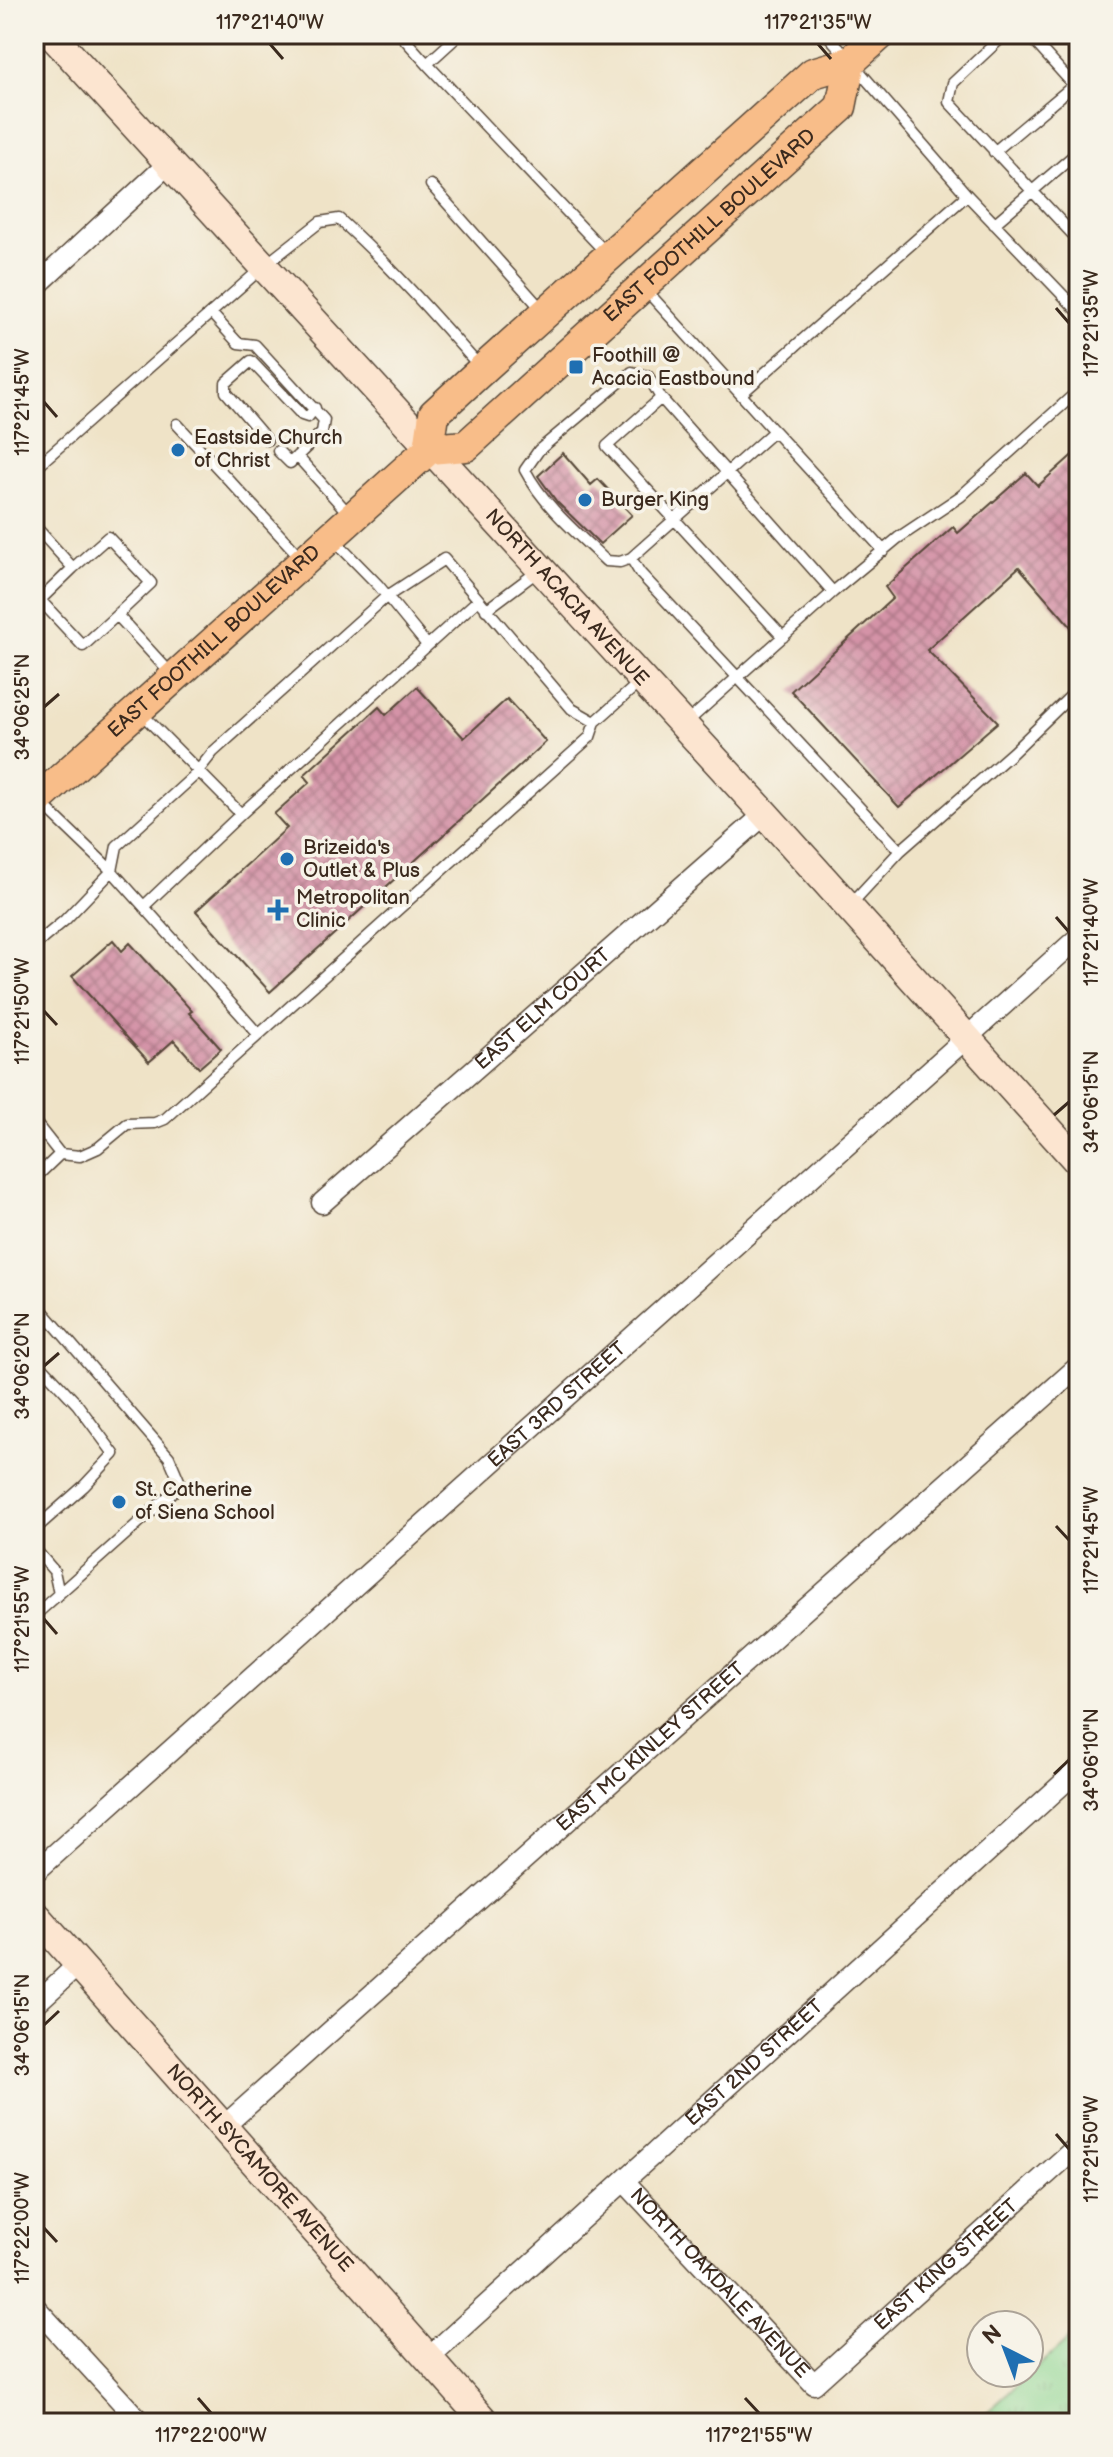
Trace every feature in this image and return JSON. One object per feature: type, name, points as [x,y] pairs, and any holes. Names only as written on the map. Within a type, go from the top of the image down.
[{"type":"main road","points":[[429,449],[434,414],[483,369],[813,73],[850,62],[881,34]]},
{"type":"main road","name":"EAST FOOTHILL BOULEVARD","points":[[36,801],[429,449],[466,446],[841,107],[850,62]]},
{"type":"street","name":"NORTH ACACIA AVENUE","points":[[51,34],[765,814],[1079,1163]]},
{"type":"street","points":[[34,288],[168,164]]},
{"type":"street","name":"EAST ELM COURT","points":[[322,1203],[765,814]]},
{"type":"street","name":"EAST 3RD STREET","points":[[34,1873],[1079,937]]},
{"type":"street","name":"EAST MC KINLEY STREET","points":[[223,2127],[1079,1366]]},
{"type":"street","name":"EAST 2ND STREET","points":[[428,2358],[1079,1769]]},
{"type":"street","name":"NORTH SYCAMORE AVENUE","points":[[34,1914],[486,2423]]},
{"type":"street","points":[[34,2005],[79,1964]]},
{"type":"street","name":"EAST KING STREET","points":[[814,2384],[1079,2145]]},
{"type":"street","name":"NORTH OAKDALE AVENUE","points":[[624,2181],[814,2384]]},
{"type":"street","points":[[34,2306],[141,2423]]},
{"type":"lane","points":[[400,34],[609,257]]},
{"type":"lane","points":[[427,64],[460,34]]},
{"type":"lane","points":[[827,34],[967,195],[1079,312]]},
{"type":"lane","points":[[994,152],[1074,85],[1033,40],[1019,34],[1001,38],[953,83],[949,102],[994,152],[1079,241]]},
{"type":"lane","points":[[994,224],[1079,151]]},
{"type":"lane","points":[[431,185],[545,314]]},
{"type":"lane","points":[[741,394],[967,195]]},
{"type":"lane","points":[[34,469],[264,266],[320,222],[339,219],[400,277],[483,369]]},
{"type":"lane","points":[[642,286],[884,551]]},
{"type":"lane","points":[[211,313],[238,343],[255,345],[324,420],[322,432],[290,463],[278,451]]},
{"type":"lane","points":[[267,440],[226,392],[226,383],[251,361],[302,415],[308,417],[315,408]]},
{"type":"lane","points":[[774,431],[726,472],[631,558],[620,562],[606,561],[534,486],[525,470],[539,450],[632,372],[648,376],[661,398],[726,472],[833,592]]},
{"type":"lane","points":[[683,726],[833,592],[898,538],[961,496],[1079,390]]},
{"type":"lane","points":[[661,398],[607,446],[783,637]]},
{"type":"lane","points":[[177,424],[304,561]]},
{"type":"lane","points":[[297,456],[386,597],[427,645]]},
{"type":"lane","points":[[34,525],[73,568]]},
{"type":"lane","points":[[108,537],[151,583],[117,615],[83,646],[40,600],[108,537]]},
{"type":"lane","points":[[631,558],[640,573],[900,851]]},
{"type":"lane","points":[[34,946],[65,920],[112,871],[117,846],[199,770],[213,752],[386,597],[444,559],[572,709],[595,722]]},
{"type":"lane","points":[[486,610],[540,570]]},
{"type":"lane","points":[[144,906],[478,600]]},
{"type":"lane","points":[[117,615],[175,677]]},
{"type":"lane","points":[[34,1121],[60,1154],[80,1156],[98,1148],[127,1124],[155,1123],[165,1119],[590,737],[595,722],[642,680]]},
{"type":"lane","points":[[849,908],[900,851],[1013,752],[1079,688]]},
{"type":"lane","points":[[138,710],[241,814]]},
{"type":"lane","points":[[36,801],[112,871],[259,1035]]},
{"type":"lane","points":[[34,1179],[60,1154]]},
{"type":"lane","points":[[34,1301],[169,1457],[181,1485],[34,1616]]},
{"type":"lane","points":[[34,1358],[77,1404],[114,1454],[84,1486],[34,1530]]},
{"type":"lane","points":[[34,1548],[54,1571],[59,1594]]},
{"type":"green space","points":[[1079,2330],[1079,2423],[975,2423],[1013,2389],[1045,2389],[1045,2360]]},
{"type":"building","points":[[1079,449],[1079,636],[1019,567],[927,650],[998,722],[899,807],[791,691],[893,598],[885,587],[953,527],[958,533],[1026,473],[1038,486]]},
{"type":"building","name":"Burger King","points":[[563,453],[591,485],[598,479],[632,515],[600,544],[557,502],[538,476]]},
{"type":"building","points":[[417,687],[464,738],[507,699],[546,742],[270,992],[196,911],[287,828],[274,814],[310,782],[304,775],[379,707],[386,715]]},
{"type":"building","points":[[113,940],[122,951],[130,943],[192,1011],[189,1013],[221,1049],[199,1068],[174,1040],[149,1062],[72,976]]},
{"type":"place","name":"Foothill @ Acacia Eastbound","points":[[576,367]]},
{"type":"place","name":"Eastside Church of Christ","points":[[178,450]]},
{"type":"place","name":"Burger King","points":[[585,500]]},
{"type":"place","name":"Brizeida's Outlet & Plus","points":[[287,859]]},
{"type":"place","name":"Metropolitan Clinic","points":[[278,910]]},
{"type":"place","name":"St. Catherine of Siena School","points":[[119,1502]]}]
